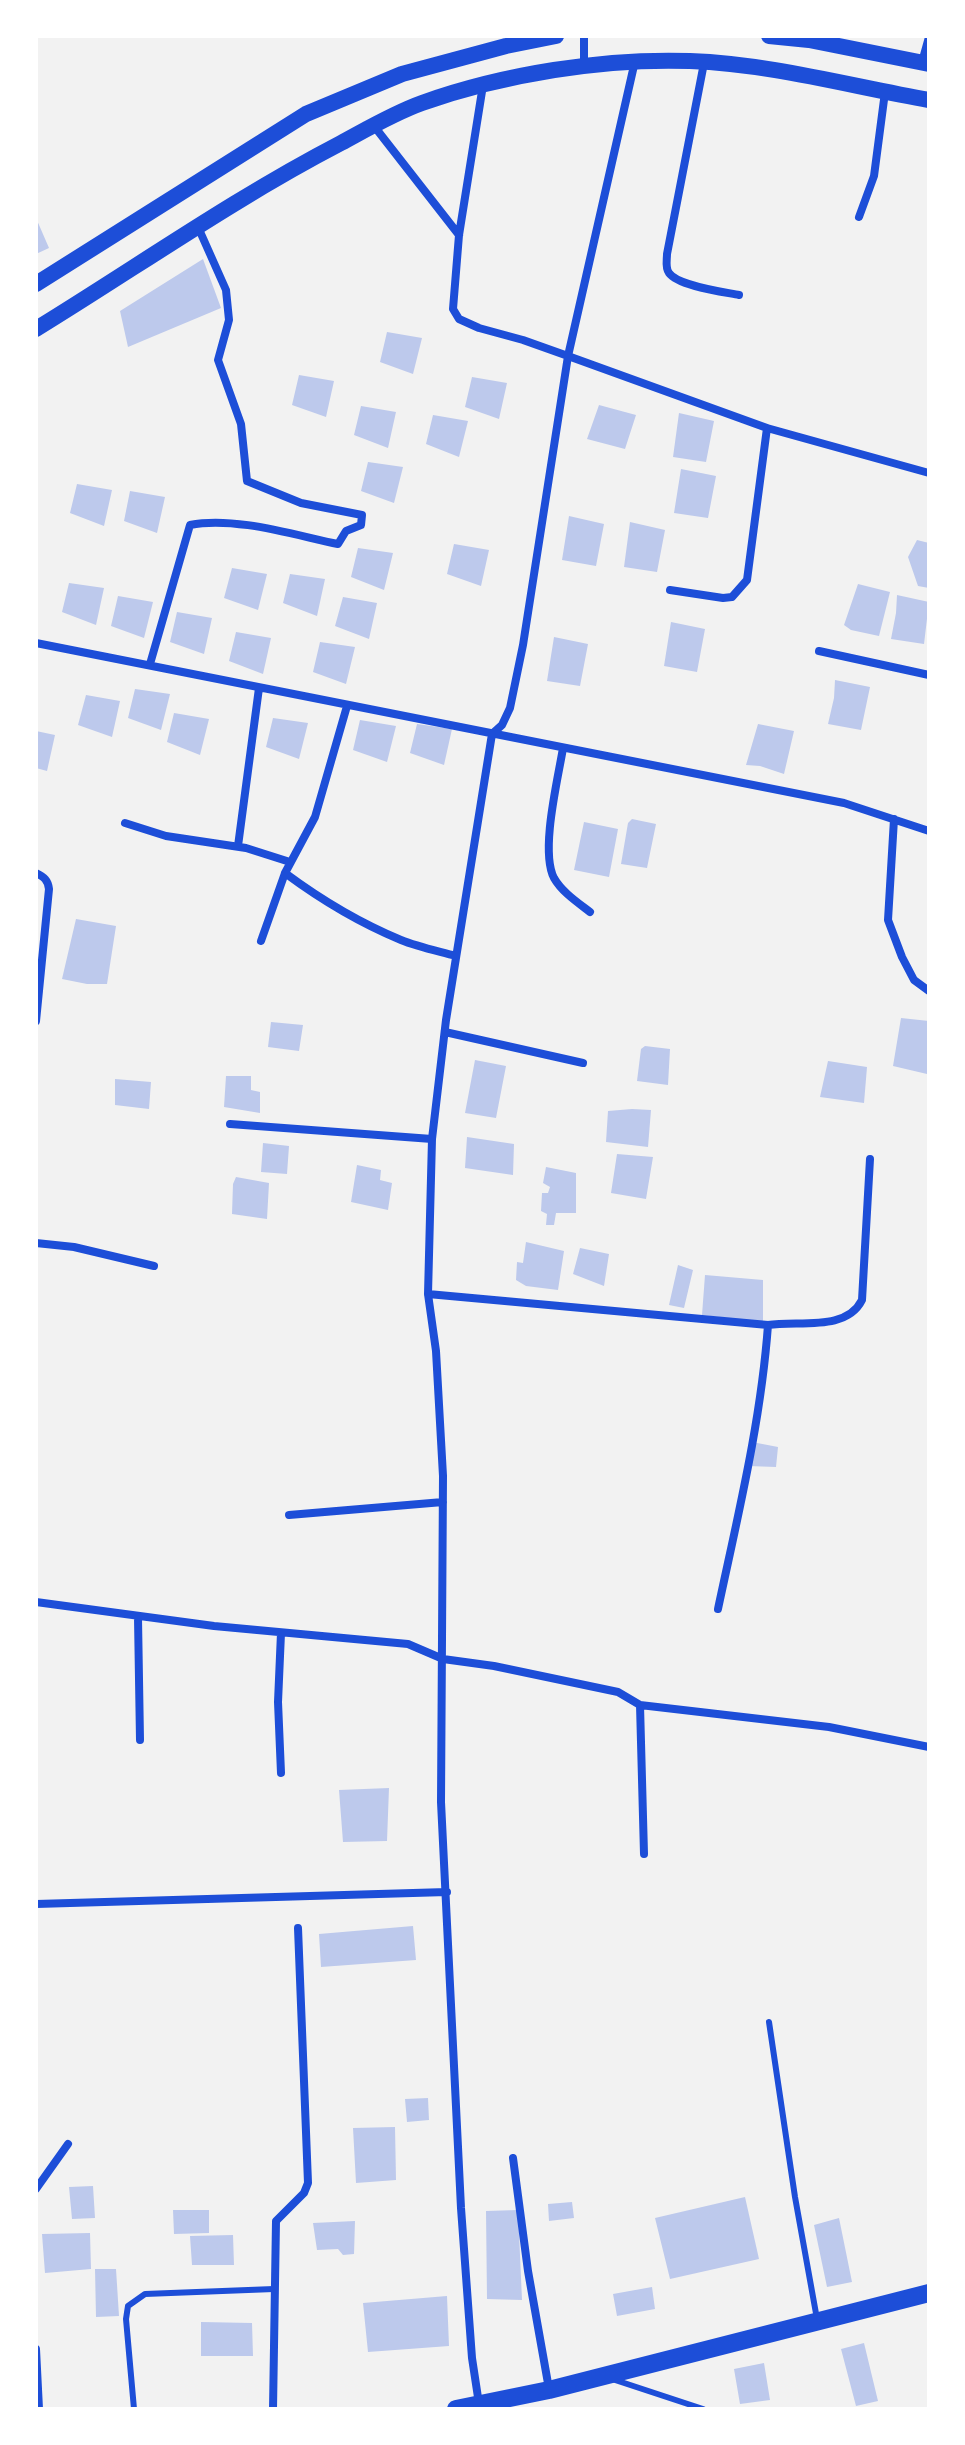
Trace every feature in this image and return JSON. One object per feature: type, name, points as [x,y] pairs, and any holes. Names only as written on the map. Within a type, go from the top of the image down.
[{"type":"main road","points":[[36,284],[306,114],[402,74],[556,36]]},
{"type":"main road","points":[[769,36],[809,40],[926,64]]},
{"type":"main road","points":[[36,329],[281,174],[421,103],[483,85],[635,61],[704,62],[794,73],[929,100]]},
{"type":"main road","points":[[456,2409],[479,2407],[549,2390],[929,2293]]},
{"type":"street","points":[[584,36],[584,67]]},
{"type":"street","points":[[926,64],[929,37]]},
{"type":"street","points":[[479,2407],[472,2358],[461,2208],[441,1802],[441,1417],[428,1294],[432,1139],[456,956],[492,734],[502,725],[510,708],[523,645],[568,356],[635,61]]},
{"type":"street","points":[[704,62],[667,254],[667,270],[681,282],[739,295]]},
{"type":"street","points":[[483,85],[459,235],[452,302],[459,319],[767,428],[929,473]]},
{"type":"street","points":[[859,217],[874,176],[885,91]]},
{"type":"street","points":[[374,126],[459,235]]},
{"type":"street","points":[[150,664],[190,525],[201,522],[240,525],[338,544],[346,531],[361,525],[362,515],[301,503],[247,481],[241,424],[218,360],[229,320],[226,290],[198,227]]},
{"type":"street","points":[[670,590],[732,597],[747,580],[767,428]]},
{"type":"street","points":[[36,643],[844,803],[929,831]]},
{"type":"street","points":[[819,651],[929,675]]},
{"type":"street","points":[[238,846],[259,688]]},
{"type":"street","points":[[261,941],[285,873],[315,817],[347,706]]},
{"type":"street","points":[[563,748],[548,856],[557,882],[590,912]]},
{"type":"street","points":[[894,819],[888,920],[914,980],[929,991]]},
{"type":"street","points":[[125,823],[166,836],[238,846],[290,862]]},
{"type":"street","points":[[36,873],[43,876],[49,889],[36,1021]]},
{"type":"street","points":[[285,873],[327,901],[382,931],[456,956]]},
{"type":"street","points":[[445,1032],[583,1063]]},
{"type":"street","points":[[230,1124],[432,1139]]},
{"type":"street","points":[[428,1294],[768,1325],[842,1319],[862,1300],[870,1159]]},
{"type":"street","points":[[36,1243],[74,1247],[154,1266]]},
{"type":"street","points":[[718,1609],[743,1494],[765,1362],[768,1325]]},
{"type":"street","points":[[289,1515],[443,1502]]},
{"type":"street","points":[[36,1602],[138,1618],[408,1644],[443,1659],[494,1666],[618,1692],[640,1705],[829,1727],[929,1747]]},
{"type":"street","points":[[138,1618],[140,1740]]},
{"type":"street","points":[[281,1633],[278,1702],[281,1773]]},
{"type":"street","points":[[640,1705],[644,1854]]},
{"type":"street","points":[[36,1904],[447,1892]]},
{"type":"street","points":[[273,2409],[276,2221],[304,2193],[308,2183],[298,1928]]},
{"type":"street","points":[[36,2189],[68,2144]]},
{"type":"street","points":[[513,2158],[528,2271],[549,2390]]},
{"type":"street","points":[[36,2349],[39,2409]]},
{"type":"lane","points":[[769,2022],[817,2323]]},
{"type":"lane","points":[[134,2409],[126,2319],[128,2306],[145,2294],[274,2289]]},
{"type":"lane","points":[[604,2376],[703,2409]]},
{"type":"building","points":[[36,218],[49,248],[36,254]]},
{"type":"building","points":[[203,259],[221,308],[128,347],[120,311]]},
{"type":"building","points":[[387,332],[422,338],[413,374],[380,362]]},
{"type":"building","points":[[299,375],[334,381],[326,417],[292,405]]},
{"type":"building","points":[[472,377],[507,383],[499,419],[465,407]]},
{"type":"building","points":[[599,405],[636,415],[625,449],[587,439]]},
{"type":"building","points":[[361,406],[396,412],[388,448],[354,435]]},
{"type":"building","points":[[679,413],[714,421],[706,462],[673,457]]},
{"type":"building","points":[[433,415],[468,421],[459,457],[426,444]]},
{"type":"building","points":[[368,462],[403,467],[394,503],[361,491]]},
{"type":"building","points":[[681,469],[716,476],[708,518],[674,513]]},
{"type":"building","points":[[77,484],[112,490],[104,526],[70,513]]},
{"type":"building","points":[[130,491],[165,497],[157,533],[124,521]]},
{"type":"building","points":[[569,516],[604,524],[596,566],[562,560]]},
{"type":"building","points":[[630,522],[665,530],[657,572],[624,567]]},
{"type":"building","points":[[917,540],[929,543],[929,588],[918,586],[908,557]]},
{"type":"building","points":[[454,544],[489,550],[481,586],[447,574]]},
{"type":"building","points":[[358,548],[393,553],[384,590],[351,577]]},
{"type":"building","points":[[232,568],[267,574],[258,610],[224,598]]},
{"type":"building","points":[[290,574],[325,579],[317,616],[283,603]]},
{"type":"building","points":[[69,583],[104,588],[96,625],[62,612]]},
{"type":"building","points":[[858,584],[890,592],[879,636],[851,630],[844,625]]},
{"type":"building","points":[[897,595],[929,602],[924,644],[891,639]]},
{"type":"building","points":[[118,596],[153,602],[144,638],[111,626]]},
{"type":"building","points":[[343,597],[377,603],[369,639],[335,626]]},
{"type":"building","points":[[177,612],[212,618],[204,654],[170,642]]},
{"type":"building","points":[[671,622],[705,629],[697,672],[664,666]]},
{"type":"building","points":[[236,632],[271,638],[263,674],[229,661]]},
{"type":"building","points":[[554,637],[588,644],[580,686],[547,681]]},
{"type":"building","points":[[320,642],[355,647],[346,684],[313,672]]},
{"type":"building","points":[[835,680],[870,687],[861,730],[828,724]]},
{"type":"building","points":[[135,689],[170,694],[161,730],[128,718]]},
{"type":"building","points":[[86,695],[120,701],[112,737],[78,725]]},
{"type":"building","points":[[174,713],[209,719],[200,755],[167,742]]},
{"type":"building","points":[[273,718],[308,723],[299,759],[266,747]]},
{"type":"building","points":[[360,720],[396,726],[387,762],[353,750]]},
{"type":"building","points":[[417,724],[452,729],[444,765],[410,753]]},
{"type":"building","points":[[758,724],[794,731],[784,774],[746,765]]},
{"type":"building","points":[[36,731],[55,735],[47,771],[36,768]]},
{"type":"building","points":[[632,819],[656,824],[647,868],[621,864],[628,823]]},
{"type":"building","points":[[584,822],[618,829],[609,877],[574,870]]},
{"type":"building","points":[[76,919],[116,926],[107,984],[62,979]]},
{"type":"building","points":[[901,1018],[929,1021],[927,1074],[893,1066]]},
{"type":"building","points":[[271,1022],[303,1025],[299,1051],[268,1047]]},
{"type":"building","points":[[645,1046],[670,1049],[668,1085],[637,1081],[641,1049]]},
{"type":"building","points":[[475,1060],[506,1066],[496,1118],[465,1113]]},
{"type":"building","points":[[828,1061],[867,1067],[864,1103],[820,1097]]},
{"type":"building","points":[[226,1076],[251,1076],[251,1090],[260,1092],[260,1113],[224,1107]]},
{"type":"building","points":[[115,1079],[151,1082],[149,1109],[115,1105]]},
{"type":"building","points":[[651,1110],[648,1147],[606,1142],[608,1111]]},
{"type":"building","points":[[467,1137],[514,1144],[513,1175],[465,1168]]},
{"type":"building","points":[[263,1143],[289,1146],[287,1174],[261,1172]]},
{"type":"building","points":[[617,1154],[653,1157],[646,1199],[611,1193]]},
{"type":"building","points":[[357,1165],[381,1170],[380,1180],[392,1183],[388,1210],[351,1202]]},
{"type":"building","points":[[546,1167],[576,1173],[576,1213],[556,1213],[554,1225],[546,1225],[547,1214],[541,1211],[542,1193],[548,1193],[550,1187],[543,1183]]},
{"type":"building","points":[[236,1177],[269,1183],[267,1219],[232,1214]]},
{"type":"building","points":[[526,1242],[564,1251],[558,1290],[526,1286],[516,1280],[517,1262],[523,1263]]},
{"type":"building","points":[[580,1248],[609,1254],[604,1286],[573,1274]]},
{"type":"building","points":[[678,1265],[693,1270],[684,1308],[669,1305]]},
{"type":"building","points":[[705,1275],[763,1280],[763,1322],[702,1315]]},
{"type":"building","points":[[752,1442],[778,1447],[776,1467],[748,1466]]},
{"type":"building","points":[[389,1788],[387,1841],[343,1842],[339,1790]]},
{"type":"building","points":[[413,1926],[416,1960],[321,1967],[319,1934]]},
{"type":"building","points":[[428,2098],[429,2120],[407,2122],[405,2099]]},
{"type":"building","points":[[395,2127],[396,2180],[356,2183],[353,2128]]},
{"type":"building","points":[[93,2186],[95,2218],[72,2219],[69,2187]]},
{"type":"building","points":[[745,2197],[759,2259],[670,2279],[655,2218]]},
{"type":"building","points":[[572,2202],[574,2218],[549,2221],[548,2204]]},
{"type":"building","points":[[173,2210],[209,2210],[209,2233],[174,2234]]},
{"type":"building","points":[[518,2210],[522,2300],[487,2299],[486,2211]]},
{"type":"building","points":[[839,2218],[852,2282],[827,2287],[814,2225]]},
{"type":"building","points":[[355,2221],[354,2254],[343,2255],[338,2249],[317,2250],[313,2223]]},
{"type":"building","points":[[90,2233],[91,2269],[45,2273],[42,2234]]},
{"type":"building","points":[[233,2235],[234,2265],[192,2265],[190,2236]]},
{"type":"building","points":[[95,2269],[116,2269],[119,2316],[96,2317]]},
{"type":"building","points":[[652,2287],[655,2309],[617,2316],[613,2294]]},
{"type":"building","points":[[447,2296],[449,2346],[368,2352],[363,2303]]},
{"type":"building","points":[[201,2322],[252,2323],[253,2356],[201,2356]]},
{"type":"building","points":[[864,2343],[878,2401],[856,2406],[841,2349]]},
{"type":"building","points":[[764,2363],[770,2400],[740,2404],[734,2369]]}]
